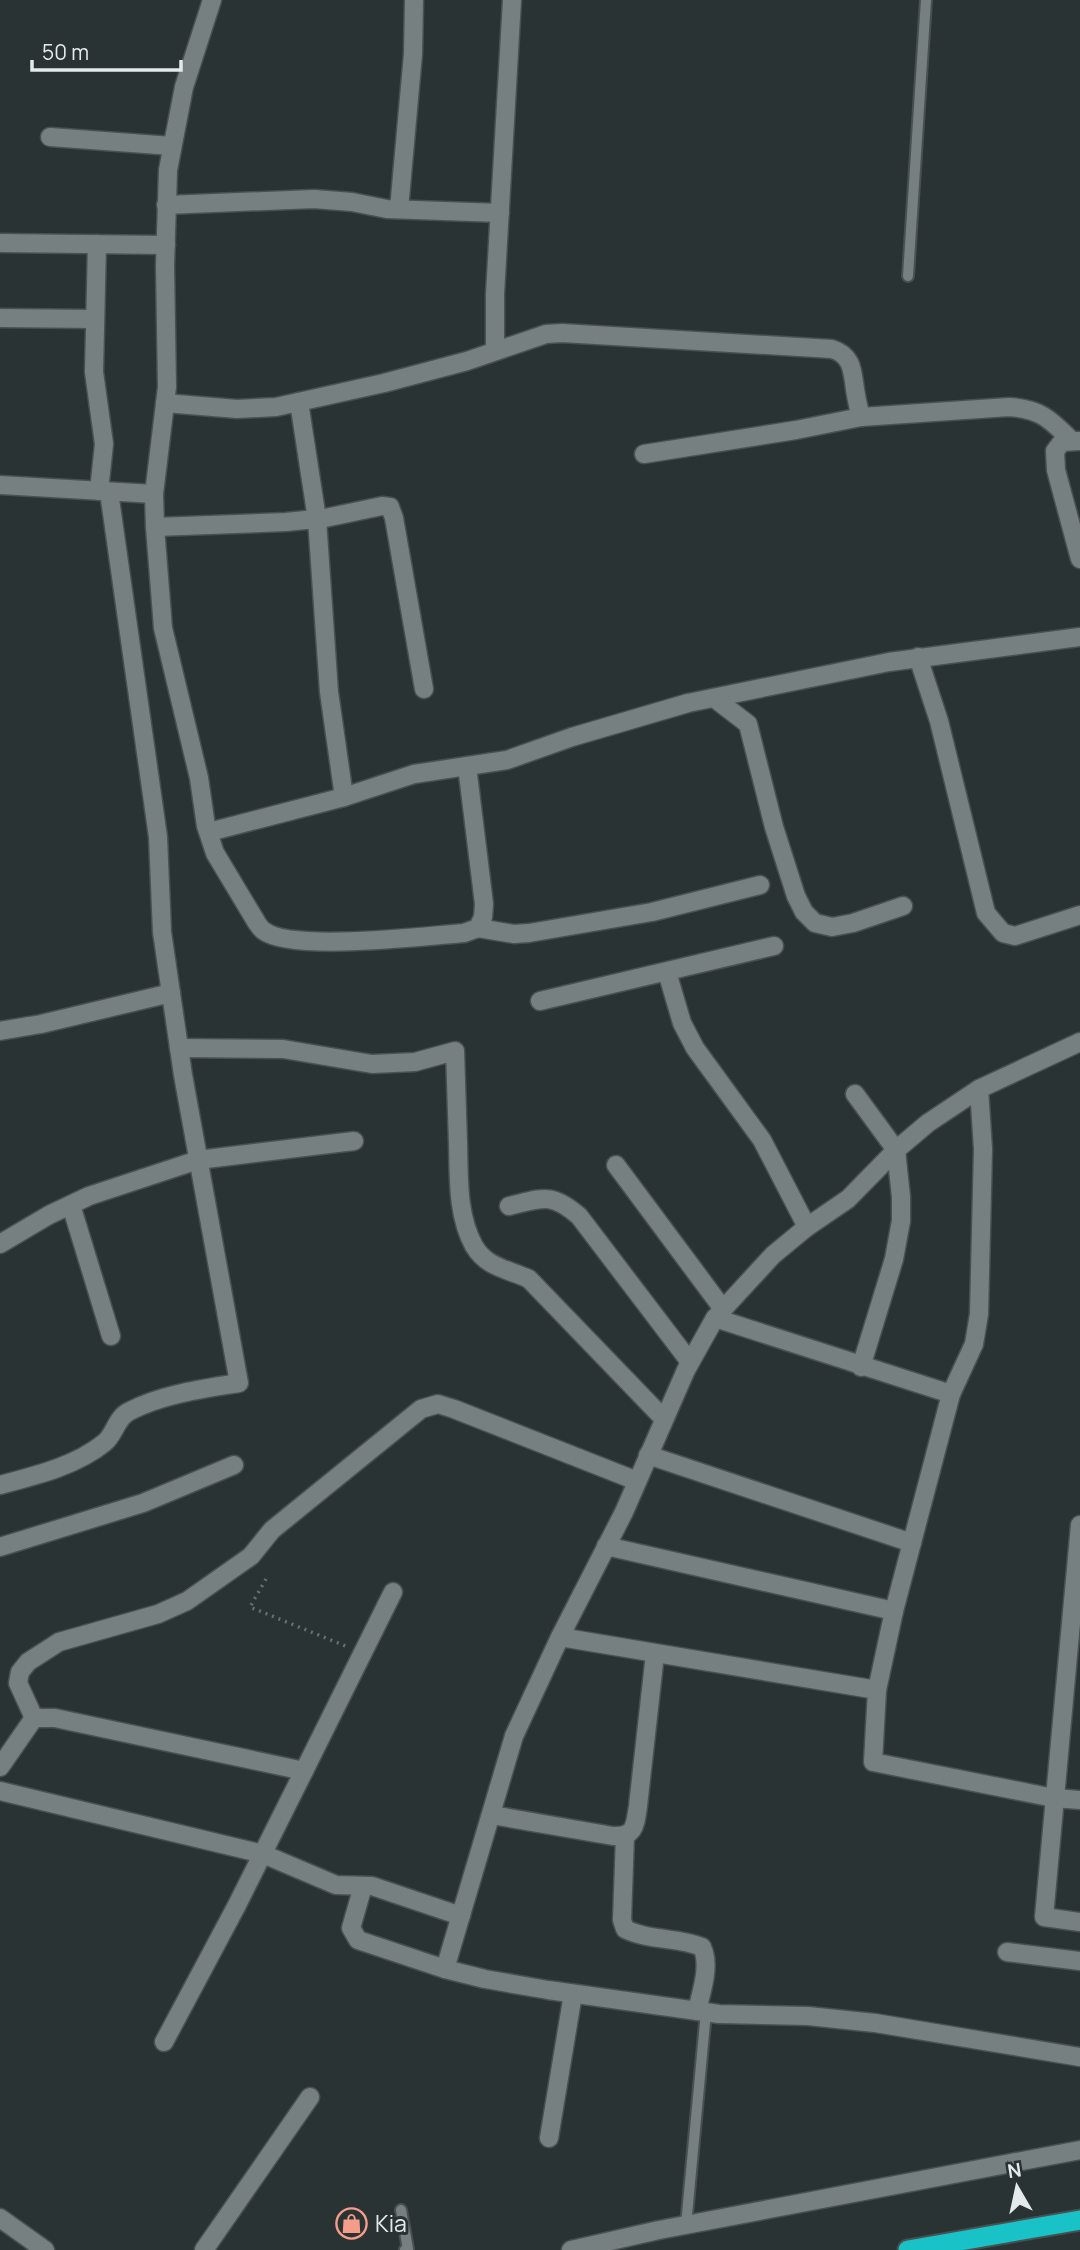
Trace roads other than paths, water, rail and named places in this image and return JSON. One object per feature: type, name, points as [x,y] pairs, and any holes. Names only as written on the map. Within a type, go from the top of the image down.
[{"type":"highway","points":[[908,2250],[1080,2220]]},
{"type":"street","points":[[212,0],[184,87],[172,146],[166,205],[165,403],[154,494],[155,527],[163,628],[209,832],[215,853],[250,913],[265,932],[313,941],[356,941],[464,933],[478,928],[514,934],[652,912],[760,884]]},
{"type":"street","points":[[398,209],[412,54],[414,0]]},
{"type":"street","points":[[495,352],[512,0]]},
{"type":"street","points":[[50,137],[172,146]]},
{"type":"street","points":[[166,205],[314,200],[398,209],[500,213]]},
{"type":"street","points":[[0,243],[166,245]]},
{"type":"street","points":[[0,1485],[61,1466],[94,1450],[107,1441],[117,1423],[128,1412],[197,1390],[239,1383],[179,1048],[162,932],[154,803],[104,491],[103,444],[93,372],[97,244]]},
{"type":"street","points":[[0,318],[95,319]]},
{"type":"street","points":[[165,403],[237,409],[276,407],[384,383],[495,352],[546,334],[562,333],[832,349],[842,352],[849,361],[861,416]]},
{"type":"street","points":[[299,402],[317,519],[330,692],[344,797]]},
{"type":"street","points":[[644,454],[796,430],[861,416],[992,408],[1027,408],[1041,413],[1075,440]]},
{"type":"street","points":[[1075,440],[1062,442],[1055,451],[1080,559]]},
{"type":"street","points":[[0,485],[154,494]]},
{"type":"street","points":[[155,527],[251,525],[317,519],[383,506],[390,507],[424,689]]},
{"type":"street","points":[[209,832],[344,797],[414,774],[507,760],[657,710],[918,657],[1080,637]]},
{"type":"street","points":[[918,657],[939,722],[986,913],[1003,933],[1015,936],[1080,915]]},
{"type":"street","points":[[714,698],[748,724],[774,827],[796,896],[804,912],[816,923],[832,927],[853,923],[903,906]]},
{"type":"street","points":[[467,766],[484,904],[478,928]]},
{"type":"street","points":[[540,1001],[775,946]]},
{"type":"street","points":[[667,972],[682,1023],[695,1048],[762,1140],[807,1227]]},
{"type":"street","points":[[0,1031],[171,993]]},
{"type":"street","points":[[445,1969],[514,1736],[637,1481],[690,1362],[719,1314],[773,1255],[848,1199],[896,1150],[928,1123],[979,1089],[1080,1042]]},
{"type":"street","points":[[179,1048],[293,1050],[372,1064],[415,1062],[455,1051],[460,1204],[474,1245],[495,1266],[529,1279],[664,1419]]},
{"type":"street","points":[[979,1089],[983,1149],[979,1314],[974,1345],[951,1394],[894,1611],[877,1689],[873,1762],[1054,1798],[1080,1800]]},
{"type":"street","points":[[855,1094],[896,1150],[901,1196],[894,1259],[861,1367]]},
{"type":"street","points":[[0,1244],[71,1205],[110,1188],[198,1160],[354,1142]]},
{"type":"street","points":[[616,1165],[719,1314],[861,1367],[951,1394]]},
{"type":"street","points":[[509,1206],[548,1198],[565,1204],[579,1216],[690,1362]]},
{"type":"street","points":[[71,1205],[111,1336]]},
{"type":"street","points":[[34,1718],[18,1683],[20,1672],[28,1662],[59,1642],[158,1614],[187,1601],[251,1556],[272,1530],[421,1409],[438,1404],[454,1409],[637,1481]]},
{"type":"street","points":[[648,1455],[912,1543]]},
{"type":"street","points":[[0,1547],[143,1503],[234,1465]]},
{"type":"street","points":[[1080,1525],[1044,1917],[1080,1922]]},
{"type":"street","points":[[606,1546],[894,1611]]},
{"type":"street","points":[[164,2042],[263,1854],[393,1592]]},
{"type":"street","points":[[560,1637],[877,1689]]},
{"type":"street","points":[[492,1815],[625,1836],[632,1831],[636,1824],[655,1654]]},
{"type":"street","points":[[0,1767],[34,1718]]},
{"type":"street","points":[[34,1718],[77,1722],[304,1771]]},
{"type":"street","points":[[0,1791],[263,1854],[335,1885],[363,1885],[384,1889],[461,1916]]},
{"type":"street","points":[[625,1836],[622,1920],[625,1929],[702,1947],[706,1956],[702,2012]]},
{"type":"street","points":[[363,1885],[351,1928],[358,1940],[445,1969],[485,1979],[702,2012],[848,2019],[1080,2057]]},
{"type":"street","points":[[1007,1952],[1080,1961]]},
{"type":"street","points":[[549,2138],[573,1994]]},
{"type":"street","points":[[204,2250],[310,2097]]},
{"type":"street","points":[[571,2250],[686,2225],[1080,2150]]},
{"type":"street","points":[[0,2218],[45,2250]]},
{"type":"lane","points":[[908,276],[926,0]]},
{"type":"lane","points":[[686,2225],[702,2012]]},
{"type":"lane","points":[[401,2210],[408,2249],[405,2250]]},
{"type":"place","name":"Kia","points":[[352,2224]]}]
